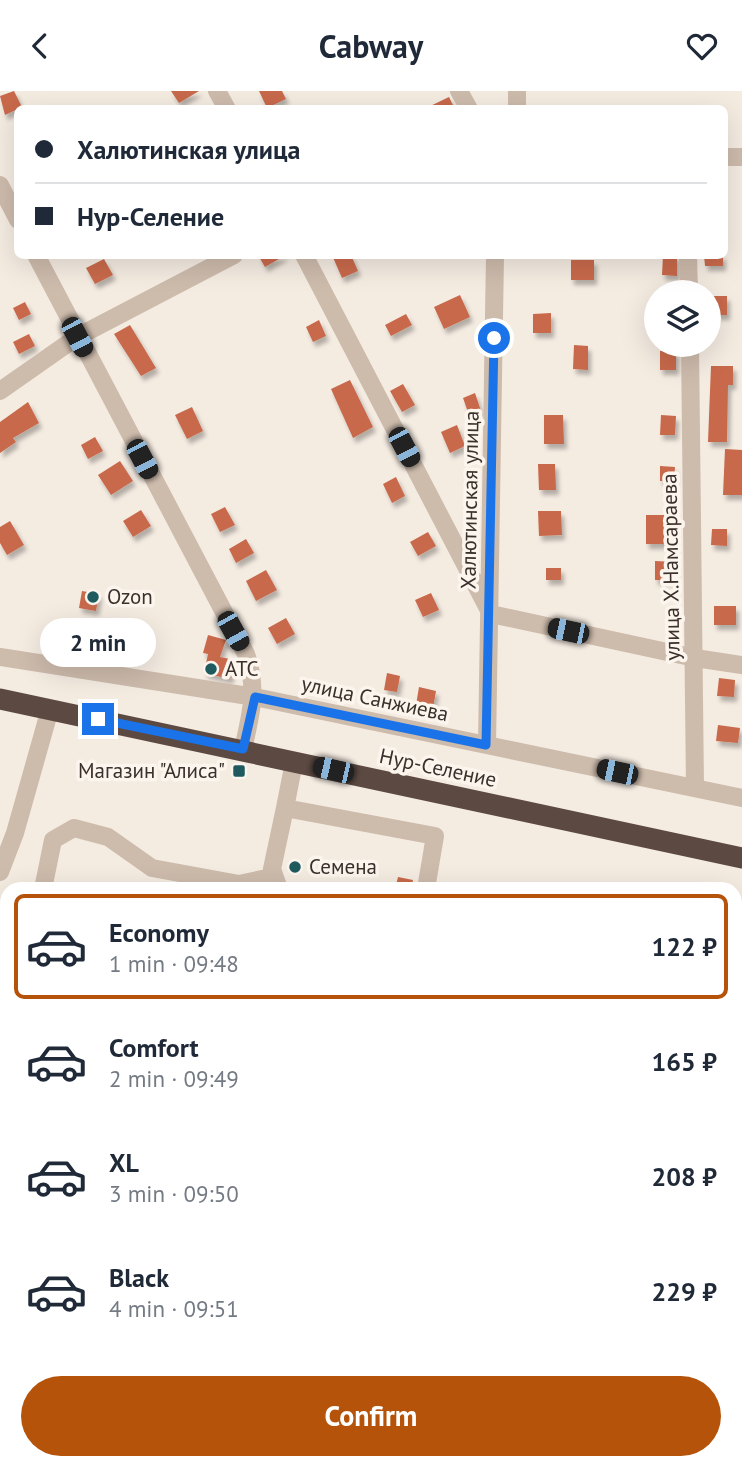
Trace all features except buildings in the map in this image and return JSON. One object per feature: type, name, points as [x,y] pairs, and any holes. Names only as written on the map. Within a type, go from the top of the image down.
[{"type":"highway","name":"Нур-Селение","points":[[0,698],[742,857]]},
{"type":"street","points":[[0,185],[14,212]]},
{"type":"street","points":[[38,259],[246,654],[253,675],[255,697],[243,749]]},
{"type":"street","points":[[0,391],[77,337],[226,259]]},
{"type":"street","points":[[306,259],[491,614],[695,658],[742,665]]},
{"type":"street","name":"Халютинская улица","points":[[486,745],[491,614],[495,259]]},
{"type":"street","points":[[688,259],[689,280]]},
{"type":"street","name":"улица Х.Намсараева","points":[[690,357],[695,788]]},
{"type":"street","name":"улица Санжиева","points":[[0,657],[255,697],[742,798]]},
{"type":"street","points":[[0,872],[15,834],[50,709]]},
{"type":"street","points":[[275,882],[294,762]]},
{"type":"street","points":[[285,808],[435,836],[427,882]]},
{"type":"street","points":[[44,882],[53,840],[74,828],[108,837],[152,868],[228,882]]},
{"type":"place","name":"Ozon","points":[[93,597]]},
{"type":"place","name":"АТС","points":[[211,669]]},
{"type":"place","name":"Магазин \"Алиса\"","points":[[239,771]]},
{"type":"place","name":"Семена","points":[[295,867]]},
{"type":"route","points":[[98,719],[243,749],[255,697],[486,745],[491,614],[494,338]]}]
